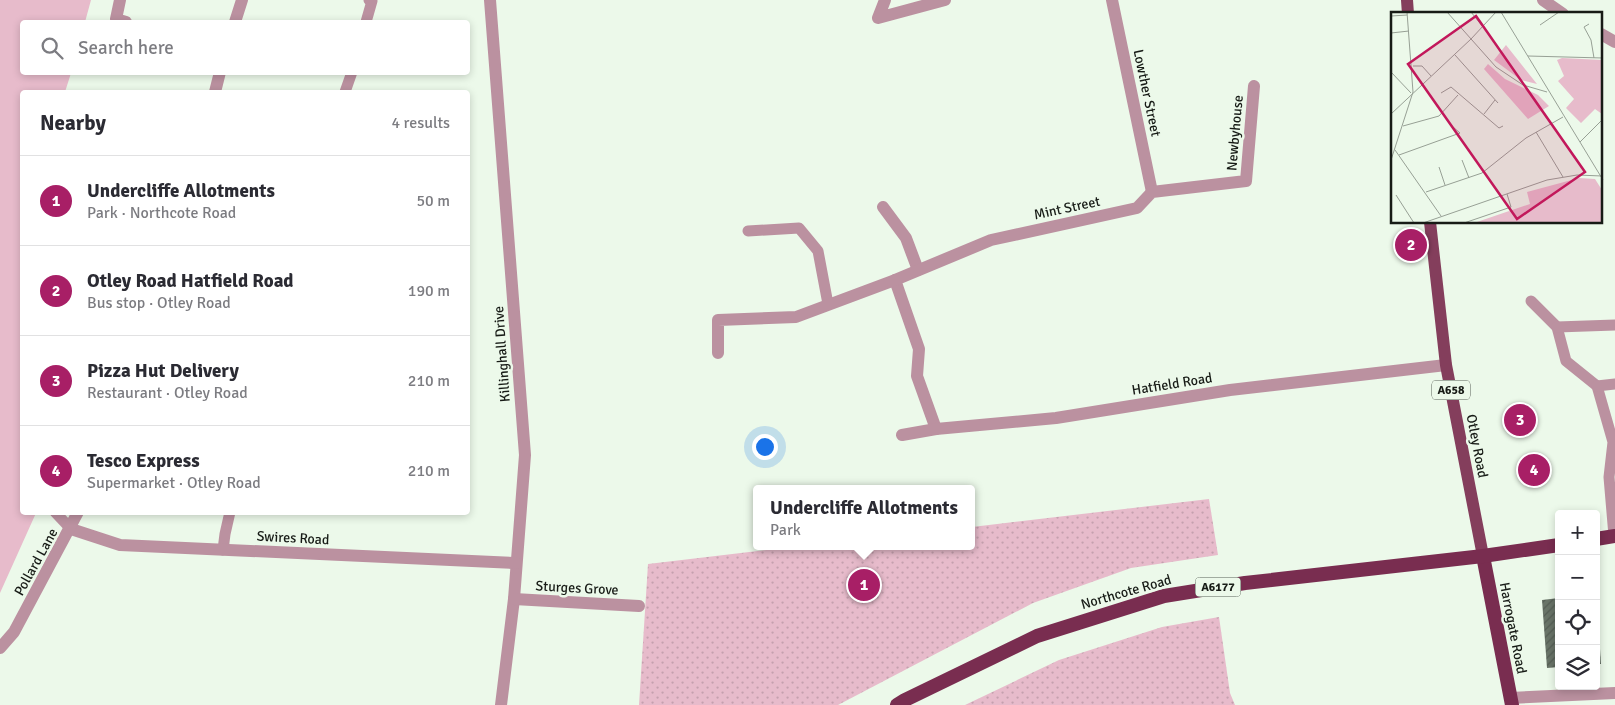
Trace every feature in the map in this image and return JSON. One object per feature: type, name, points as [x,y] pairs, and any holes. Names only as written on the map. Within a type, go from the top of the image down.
[{"type":"highway","points":[[1600,538],[1614,536]]},
{"type":"highway","name":"Northcote Road","points":[[897,705],[1037,636],[1164,596],[1245,583],[1483,556],[1555,545]]},
{"type":"highway","name":"Harrogate Road","points":[[1483,556],[1511,702]]},
{"type":"main road","name":"Otley Road","points":[[1430,224],[1446,365],[1483,556]]},
{"type":"street","points":[[119,20],[116,19],[120,0]]},
{"type":"street","points":[[236,20],[242,0]]},
{"type":"street","name":"Killinghall Drive","points":[[490,0],[525,455],[514,599],[501,705]]},
{"type":"street","points":[[884,0],[878,18],[945,0]]},
{"type":"street","name":"Lowther Street","points":[[1112,0],[1152,192]]},
{"type":"street","points":[[1543,0],[1559,12]]},
{"type":"street","points":[[1602,35],[1615,42]]},
{"type":"street","points":[[216,90],[219,75]]},
{"type":"street","name":"Newbyhouse","points":[[1152,192],[1246,182],[1254,86]]},
{"type":"street","name":"Mint Street","points":[[718,353],[718,320],[796,317],[896,280],[990,240],[1137,208],[1152,192]]},
{"type":"street","points":[[883,207],[906,238],[918,270]]},
{"type":"street","points":[[896,280],[919,349],[917,376],[936,429]]},
{"type":"street","name":"Hatfield Road","points":[[902,435],[936,429],[1056,418],[1230,390],[1446,365]]},
{"type":"street","name":"Pollard Lane","points":[[0,648],[14,632],[71,529],[77,515]]},
{"type":"street","name":"Swires Road","points":[[71,529],[120,545],[516,562]]},
{"type":"street","name":"Sturges Grove","points":[[514,599],[639,606]]},
{"type":"street","points":[[1511,702],[1615,692]]},
{"type":"lane","points":[[367,20],[372,1],[370,0]]},
{"type":"lane","points":[[346,90],[351,75]]},
{"type":"lane","points":[[748,232],[799,228],[818,251],[828,304]]},
{"type":"lane","points":[[1530,301],[1557,327],[1566,361],[1597,386],[1614,442],[1609,477],[1614,536]]},
{"type":"lane","points":[[1557,327],[1615,325]]},
{"type":"lane","points":[[1597,386],[1615,384]]},
{"type":"lane","points":[[58,515],[71,529]]},
{"type":"lane","points":[[223,550],[229,515]]},
{"type":"shaded area","points":[[0,0],[91,0],[86,20],[20,20],[20,75],[70,75],[66,90],[20,90],[20,515],[35,515],[0,593]]},
{"type":"shaded area","points":[[1209,499],[1218,555],[1131,568],[1033,603],[838,705],[639,705],[648,564],[767,550],[975,550],[975,527]]},
{"type":"shaded area","points":[[1219,617],[1230,693],[1235,705],[965,705],[1059,660],[1162,627]]},
{"type":"building","points":[[1555,598],[1555,667],[1547,668],[1542,600]]},
{"type":"place","name":"Otley Road Hatfield Road","points":[[1411,245]]},
{"type":"place","name":"Pizza Hut Delivery","points":[[1520,420]]},
{"type":"place","name":"Tesco Express","points":[[1534,470]]},
{"type":"place","name":"Undercliffe Allotments","points":[[864,585]]}]
